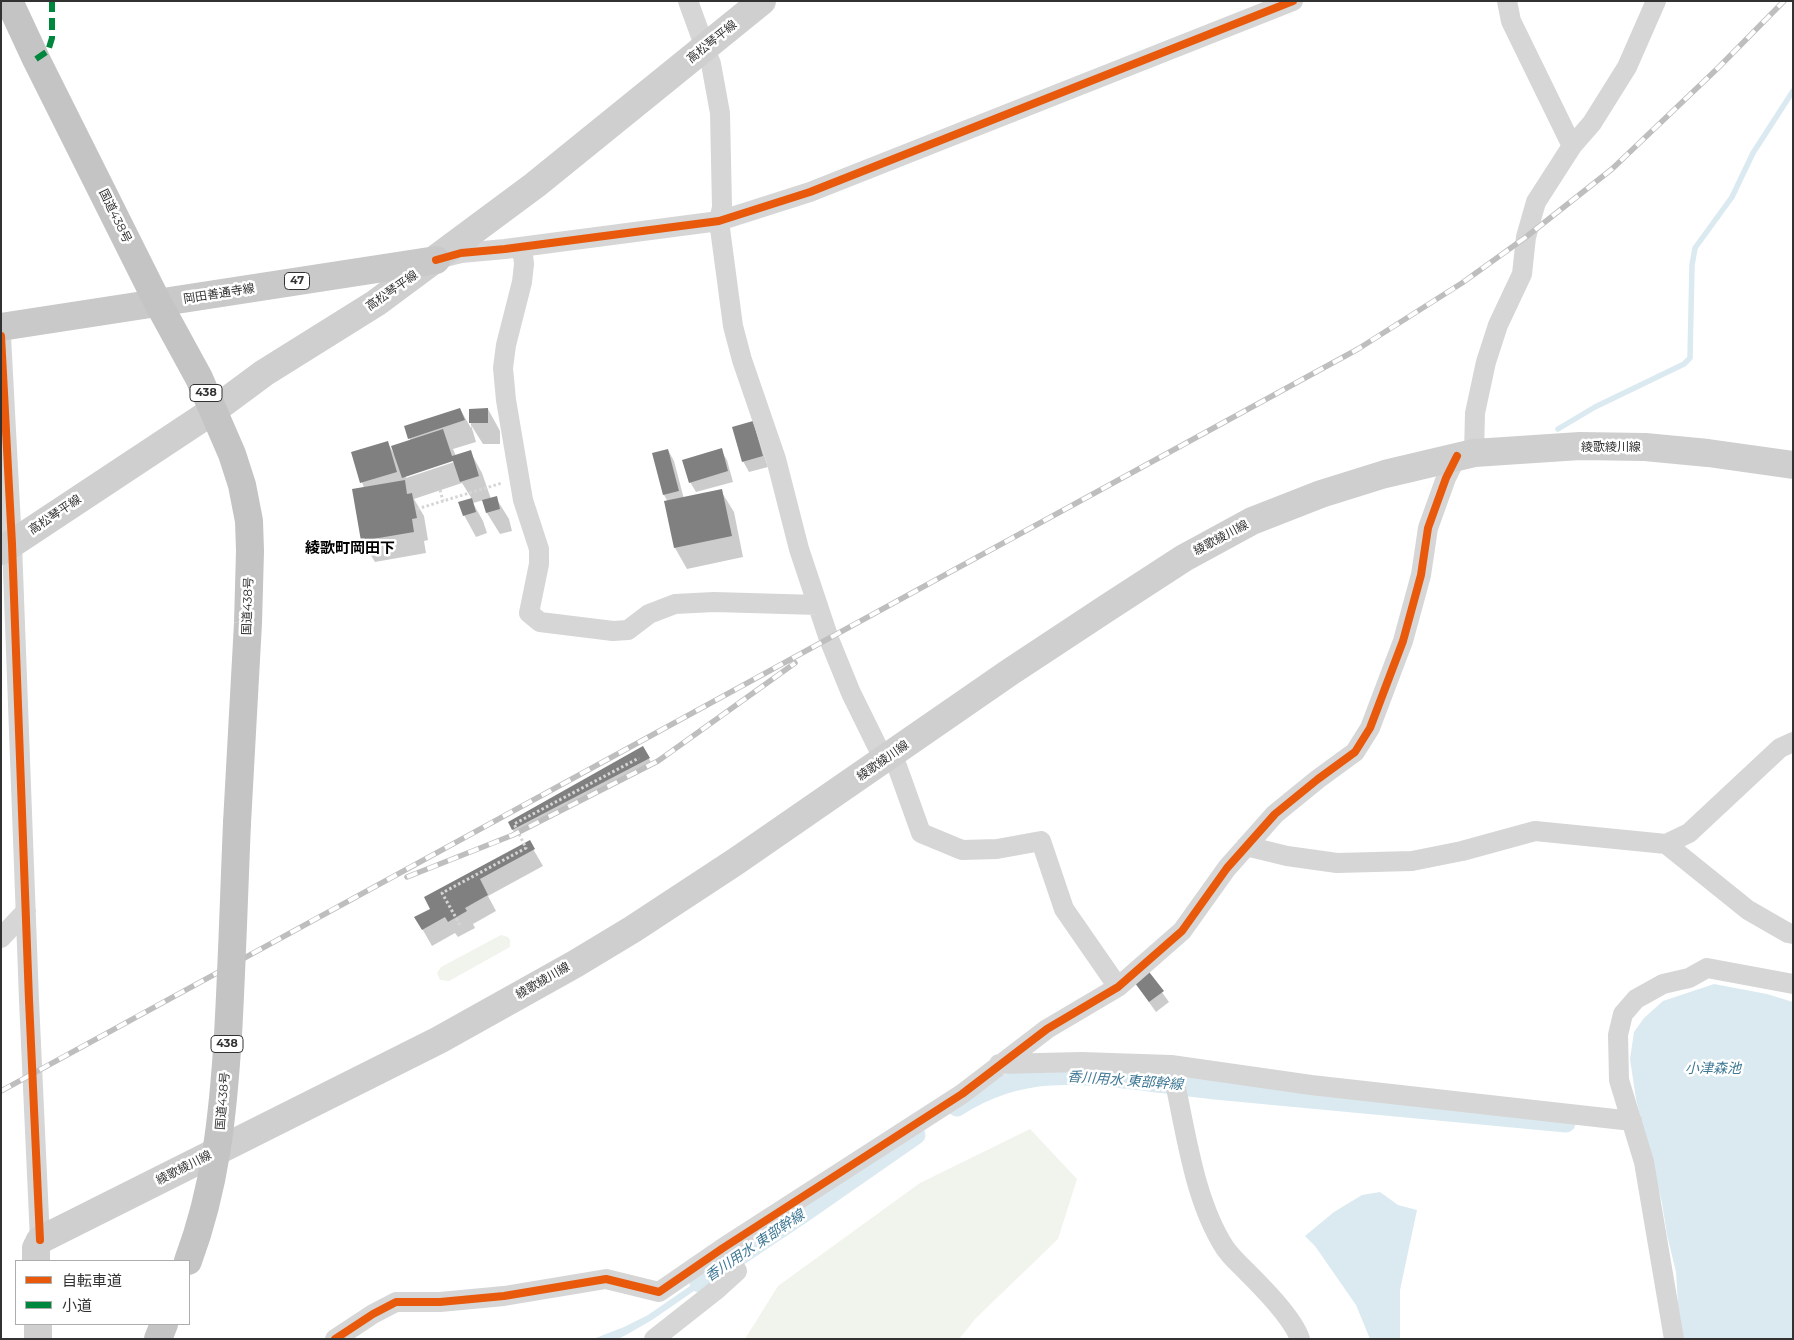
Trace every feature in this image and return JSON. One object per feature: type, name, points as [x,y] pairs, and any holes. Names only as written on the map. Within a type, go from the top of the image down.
[{"type":"highway","name":"国道438号","points":[[9,1],[36,60],[214,410],[242,485],[249,520],[248,622],[230,1002],[222,1120],[207,1202],[188,1260]]},
{"type":"highway","points":[[158,1339],[164,1325]]},
{"type":"main road","name":"高松琴平線","points":[[7,548],[214,410],[264,373],[376,303],[436,260],[535,185],[762,1]]},
{"type":"main road","name":"岡田善通寺線","points":[[1,327],[436,260]]},
{"type":"main road","name":"綾歌綾川線","points":[[38,1251],[439,1040],[633,929],[735,862],[1107,608],[1184,558],[1252,521],[1321,494],[1385,474],[1466,454],[1580,446],[1645,446],[1793,464]]},
{"type":"main road","points":[[38,1325],[38,1339]]},
{"type":"street","points":[[688,1],[711,64],[720,113],[722,208],[719,221],[735,334],[776,459],[799,548],[829,639],[851,693],[887,758],[897,766],[921,833],[962,850],[997,849],[1041,841],[1064,908],[1118,987]]},
{"type":"street","points":[[436,260],[461,252],[522,247],[719,221],[810,192],[1293,1]]},
{"type":"street","points":[[1507,1],[1511,21],[1572,146]]},
{"type":"street","points":[[335,1339],[373,1314],[396,1302],[440,1302],[504,1296],[606,1279],[659,1292],[729,1257],[962,1094],[998,1064],[1047,1029],[1118,987],[1182,931],[1226,868],[1275,814],[1355,752],[1370,728],[1403,641],[1421,575],[1428,528],[1446,478],[1466,454],[1486,362],[1498,325],[1522,274],[1526,237],[1536,202],[1572,146],[1592,123],[1627,67],[1656,1]]},
{"type":"street","points":[[522,247],[524,264],[522,282],[506,344],[503,368],[506,400],[523,500],[539,548],[539,564],[529,613],[540,622],[613,631],[628,630],[649,614],[675,604],[714,602],[818,605]]},
{"type":"street","points":[[1,336],[7,548],[26,911],[38,1251]]},
{"type":"street","points":[[1246,846],[1287,856],[1337,863],[1412,861],[1462,851],[1535,831],[1666,844],[1689,833],[1780,748],[1793,742]]},
{"type":"street","points":[[1666,844],[1748,910],[1793,934]]},
{"type":"street","points":[[1,938],[26,911]]},
{"type":"street","points":[[1674,1339],[1644,1162],[1619,1080],[1618,1035],[1623,1014],[1636,999],[1663,984],[1689,978],[1707,968],[1793,984]]},
{"type":"street","points":[[998,1064],[1081,1062],[1171,1065],[1311,1085],[1632,1121]]},
{"type":"street","points":[[1171,1065],[1186,1144],[1209,1219],[1225,1249],[1270,1297],[1298,1331],[1300,1339]]},
{"type":"street","points":[[654,1339],[715,1292],[738,1271],[729,1257]]},
{"type":"path","points":[[417,509],[520,477]]},
{"type":"path","points":[[440,490],[443,501]]},
{"type":"path","points":[[460,925],[442,893],[526,848],[514,824],[639,758]]},
{"type":"shaded area","points":[[501,935],[508,937],[510,947],[449,981],[440,980],[437,973],[441,967]]},
{"type":"shaded area","points":[[1030,1129],[1077,1179],[1058,1239],[976,1318],[959,1339],[745,1339],[778,1286],[920,1183]]},
{"type":"water","name":"小津森池","points":[[1714,984],[1767,994],[1793,1002],[1793,1339],[1683,1339],[1676,1272],[1662,1203],[1636,1099],[1630,1059],[1634,1032],[1644,1018],[1663,1001]]},
{"type":"water","points":[[1380,1192],[1398,1205],[1417,1210],[1400,1290],[1400,1339],[1370,1339],[1356,1305],[1315,1246],[1305,1236],[1334,1212],[1362,1195]]},
{"type":"water","points":[[719,1266],[723,1271],[652,1320],[618,1339],[593,1339],[648,1315]]},
{"type":"building","points":[[460,408],[465,420],[408,439],[404,426]]},
{"type":"building","points":[[488,408],[488,423],[469,423],[469,409]]},
{"type":"building","points":[[753,421],[763,456],[742,462],[732,427]]},
{"type":"building","points":[[443,429],[452,456],[471,450],[479,476],[460,482],[453,461],[402,478],[391,446]]},
{"type":"building","points":[[388,441],[397,472],[360,483],[351,452]]},
{"type":"building","points":[[722,448],[728,471],[689,483],[682,460]]},
{"type":"building","points":[[668,449],[679,491],[663,495],[652,453]]},
{"type":"building","points":[[405,480],[407,494],[412,493],[417,518],[412,519],[414,532],[361,541],[352,489]]},
{"type":"building","points":[[722,489],[732,536],[674,548],[664,501]]},
{"type":"building","points":[[497,496],[500,509],[486,513],[482,500]]},
{"type":"building","points":[[472,498],[476,512],[463,516],[458,502]]},
{"type":"building","points":[[643,746],[650,758],[512,830],[508,822]]},
{"type":"building","points":[[530,840],[535,849],[480,879],[488,895],[465,908],[467,911],[448,922],[445,917],[422,930],[414,917],[430,909],[424,897]]},
{"type":"building","points":[[1146,968],[1164,991],[1149,1002],[1132,979]]},
{"type":"waterway","points":[[1558,429],[1595,407],[1684,364],[1690,358],[1692,265],[1695,248],[1732,197],[1753,153],[1793,91]]},
{"type":"waterway","name":"香川用水 東部幹線","points":[[957,1107],[990,1090],[1025,1079],[1050,1076],[1091,1076],[1215,1090],[1566,1123]]},
{"type":"waterway","name":"香川用水 東部幹線","points":[[699,1283],[916,1135]]},
{"type":"railway","points":[[1,1091],[1358,349],[1462,283],[1526,237],[1612,169],[1719,67],[1784,1]]},
{"type":"railway","points":[[407,877],[513,835],[658,761],[795,663]]},
{"type":"marked path","points":[[36,59],[48,51],[52,38],[52,1]]},
{"type":"cycle path","points":[[436,260],[461,253],[719,221],[810,192],[1293,1]]},
{"type":"cycle path","points":[[1,336],[12,544],[40,1240]]},
{"type":"cycle path","points":[[335,1339],[373,1314],[396,1302],[440,1302],[504,1296],[606,1279],[659,1292],[723,1248],[962,1094],[1047,1029],[1118,987],[1182,931],[1227,868],[1275,814],[1355,752],[1370,728],[1403,641],[1421,575],[1428,528],[1446,478],[1457,456]]},
{"type":"district","name":"綾歌町岡田下","points":[[350,549]]}]
